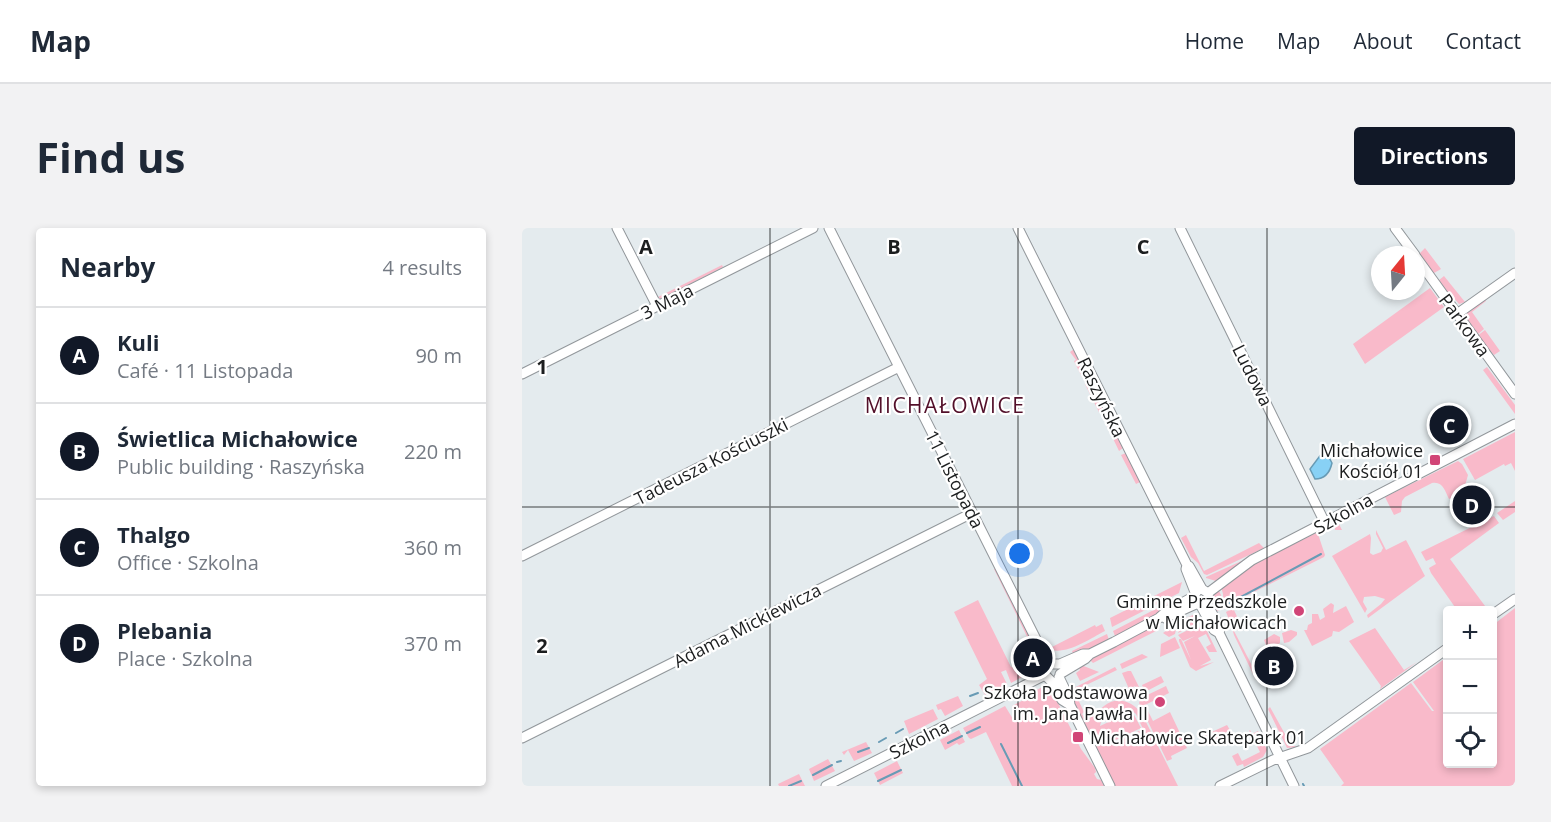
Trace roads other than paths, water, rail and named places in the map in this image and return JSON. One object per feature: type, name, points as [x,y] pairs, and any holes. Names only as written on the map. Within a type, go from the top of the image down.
[{"type":"street","points":[[617,228],[657,306]]},
{"type":"street","name":"3 Maja","points":[[522,374],[813,228]]},
{"type":"street","name":"11 Listopada","points":[[829,228],[972,513],[1069,698],[1070,705],[1110,786]]},
{"type":"street","name":"Raszyńska","points":[[1018,228],[1187,565],[1191,567],[1200,598],[1220,629],[1219,633],[1294,786]]},
{"type":"street","name":"Ludowa","points":[[1180,228],[1326,523]]},
{"type":"street","name":"Parkowa","points":[[1395,228],[1408,246]]},
{"type":"street","name":"Parkowa","points":[[1425,270],[1515,394]]},
{"type":"street","points":[[1457,314],[1515,273]]},
{"type":"street","name":"Tadeusza Kościuszki","points":[[522,556],[899,367]]},
{"type":"street","name":"Szkolna","points":[[826,786],[1085,659],[1090,654],[1159,618],[1169,617],[1200,598],[1252,560],[1515,424]]},
{"type":"street","name":"Adama Mickiewicza","points":[[522,738],[972,513]]},
{"type":"street","points":[[1497,612],[1515,599]]},
{"type":"street","points":[[1220,786],[1280,758],[1308,748],[1443,652]]},
{"type":"water","points":[[1322,453],[1327,454],[1332,463],[1325,476],[1315,479],[1310,469]]},
{"type":"waterway","points":[[1224,606],[1321,554]]},
{"type":"waterway","points":[[970,696],[978,693]]},
{"type":"waterway","points":[[967,733],[980,727]]},
{"type":"waterway","points":[[896,733],[903,729]]},
{"type":"waterway","points":[[948,743],[962,736]]},
{"type":"waterway","points":[[879,742],[886,738]]},
{"type":"waterway","points":[[1001,744],[1022,786]]},
{"type":"waterway","points":[[858,752],[869,748]]},
{"type":"waterway","points":[[837,762],[841,761]]},
{"type":"waterway","points":[[813,775],[832,765]]},
{"type":"waterway","points":[[878,781],[901,770]]},
{"type":"waterway","points":[[789,786],[801,781]]},
{"type":"place","name":"Thalgo","points":[[1449,425]]},
{"type":"place","name":"Michałowice Kościół 01","points":[[1435,460]]},
{"type":"place","name":"Plebania","points":[[1472,505]]},
{"type":"place","name":"Gminne Przedszkole w Michałowicach","points":[[1299,611]]},
{"type":"place","name":"Kuli","points":[[1033,658]]},
{"type":"place","name":"Świetlica Michałowice","points":[[1274,666]]},
{"type":"place","name":"Szkoła Podstawowa im. Jana Pawła II","points":[[1160,702]]},
{"type":"place","name":"Michałowice Skatepark 01","points":[[1078,737]]},
{"type":"district","name":"MICHAŁOWICE","points":[[945,405]]}]
